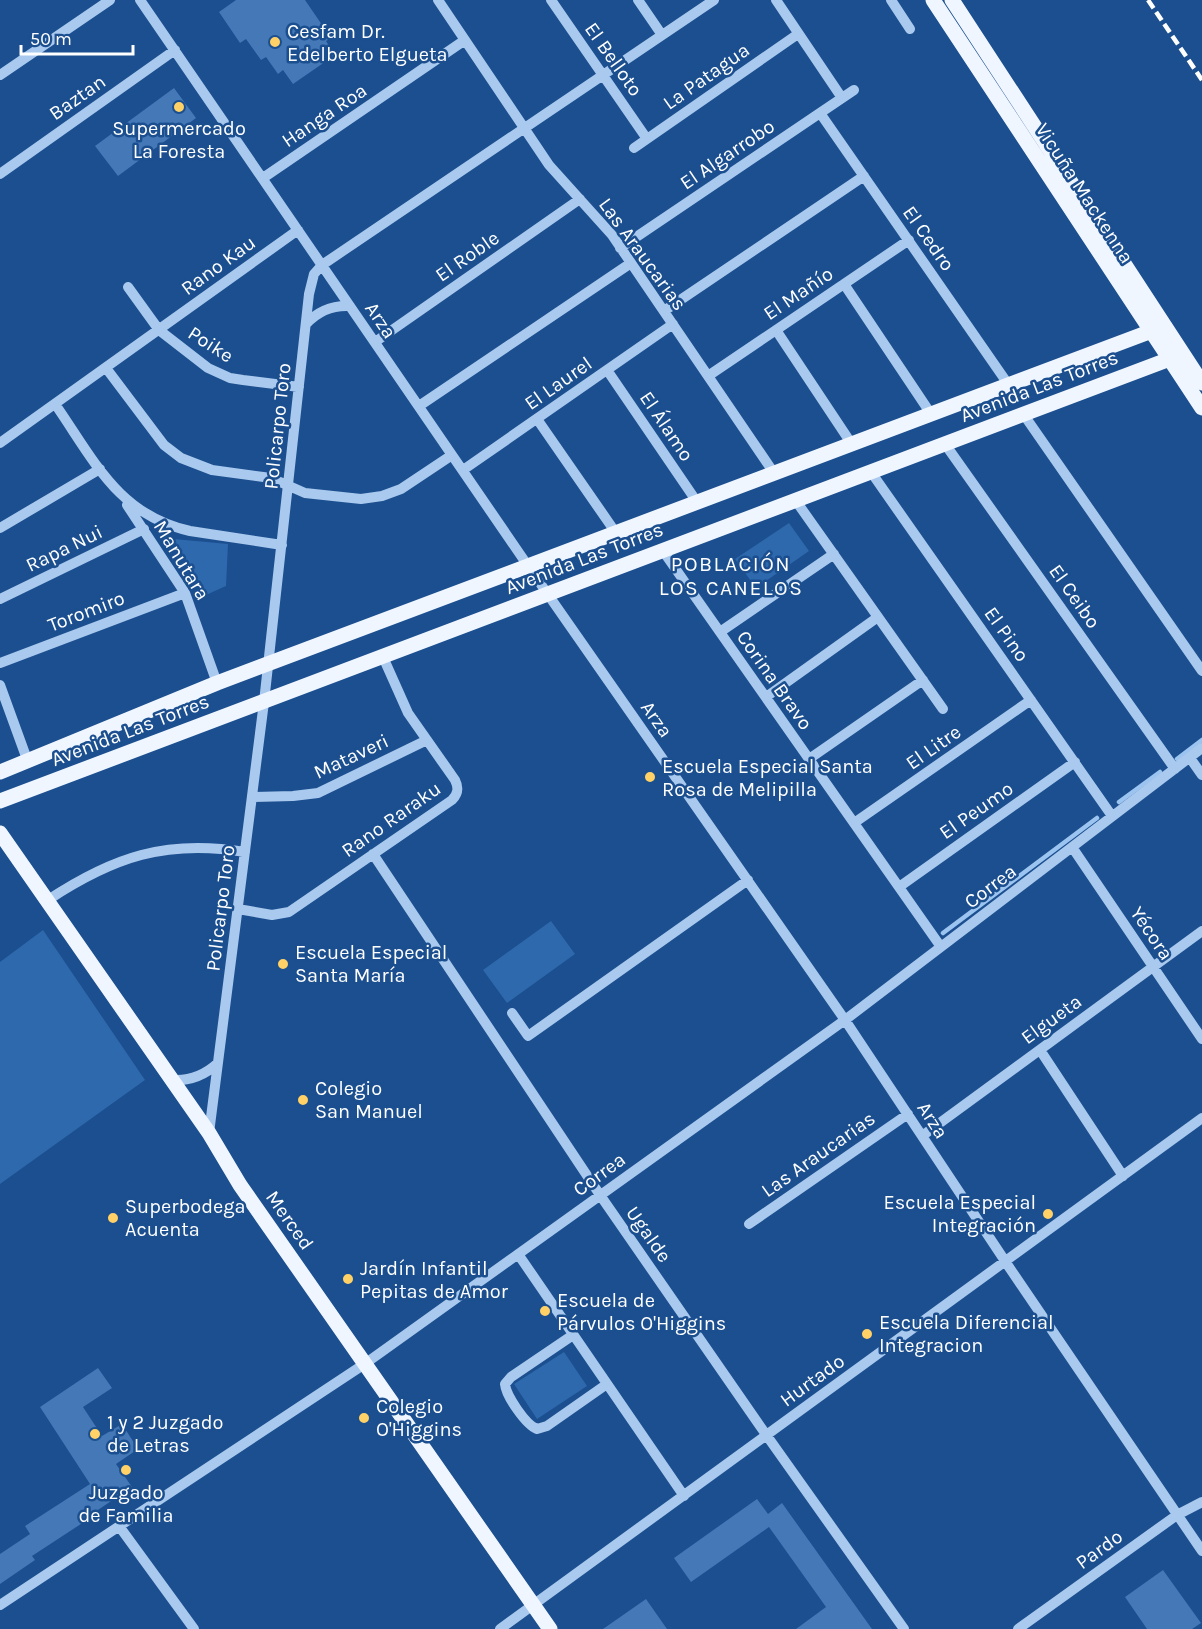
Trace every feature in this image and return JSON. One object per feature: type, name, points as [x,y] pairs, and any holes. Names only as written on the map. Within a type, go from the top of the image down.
[{"type":"main road","name":"Vicuña Mackenna","points":[[933,0],[1158,329]]},
{"type":"main road","name":"Vicuña Mackenna","points":[[952,0],[1176,357],[1202,408]]},
{"type":"main road","name":"Avenida Las Torres","points":[[0,772],[217,683],[1158,329]]},
{"type":"main road","name":"Vicuña Mackenna","points":[[1176,357],[1202,383]]},
{"type":"main road","name":"Avenida Las Torres","points":[[0,801],[1176,357]]},
{"type":"main road","name":"Merced","points":[[0,833],[209,1132],[240,1185],[550,1629]]},
{"type":"street","points":[[0,75],[110,0]]},
{"type":"street","name":"Arza","points":[[140,0],[528,566],[845,1020],[1202,1551]]},
{"type":"street","name":"Las Araucarias","points":[[438,0],[549,165],[597,217],[631,263],[774,473]]},
{"type":"street","name":"El Belloto","points":[[551,0],[647,139]]},
{"type":"street","points":[[638,0],[662,35]]},
{"type":"street","points":[[322,265],[714,0]]},
{"type":"street","points":[[776,0],[842,98]]},
{"type":"street","points":[[891,0],[910,29]]},
{"type":"street","name":"La Patagua","points":[[634,148],[798,34]]},
{"type":"street","name":"Hanga Roa","points":[[263,178],[465,40]]},
{"type":"street","name":"Baztan","points":[[0,174],[175,50]]},
{"type":"street","name":"El Algarrobo","points":[[620,248],[854,90]]},
{"type":"street","name":"El Cedro","points":[[820,113],[1008,384]]},
{"type":"street","points":[[664,311],[864,176]]},
{"type":"street","name":"El Roble","points":[[375,342],[580,200]]},
{"type":"street","name":"Rano Kau","points":[[159,330],[298,230]]},
{"type":"street","name":"El Mañío","points":[[708,376],[909,240]]},
{"type":"street","points":[[419,406],[631,263]]},
{"type":"street","name":"Policarpo Toro","points":[[209,1132],[264,702],[311,283],[314,274],[322,265]]},
{"type":"street","points":[[844,284],[931,414]]},
{"type":"street","name":"Poike","points":[[128,287],[159,330],[199,362],[217,373],[243,380],[299,387]]},
{"type":"street","points":[[306,325],[312,317],[329,308],[350,306]]},
{"type":"street","name":"El Laurel","points":[[463,470],[673,324]]},
{"type":"street","points":[[0,443],[159,330]]},
{"type":"street","points":[[776,330],[852,443]]},
{"type":"street","points":[[106,368],[156,437],[181,458],[212,470],[271,478],[304,493],[351,499],[372,499],[401,489],[452,454]]},
{"type":"street","name":"El Álamo","points":[[607,370],[697,502]]},
{"type":"street","name":"Manutara","points":[[55,404],[144,529],[185,593],[217,683]]},
{"type":"street","points":[[1024,415],[1202,671]]},
{"type":"street","points":[[537,419],[616,533]]},
{"type":"street","name":"El Ceibo","points":[[945,444],[1174,769]]},
{"type":"street","points":[[0,528],[100,469]]},
{"type":"street","name":"El Pino","points":[[871,472],[1112,816]]},
{"type":"street","name":"Manutara","points":[[118,493],[148,516],[175,528],[282,545]]},
{"type":"street","points":[[796,501],[944,709]]},
{"type":"street","name":"Rapa Nui","points":[[0,599],[144,529]]},
{"type":"street","name":"Corina Bravo","points":[[663,551],[941,947]]},
{"type":"street","points":[[720,632],[834,554]]},
{"type":"street","name":"Toromiro","points":[[0,663],[185,593]]},
{"type":"street","points":[[766,697],[878,617]]},
{"type":"street","name":"Rano Raraku","points":[[237,909],[283,915],[452,800],[457,794],[458,785],[404,706],[383,657]]},
{"type":"street","points":[[809,759],[923,680]]},
{"type":"street","points":[[0,685],[28,762]]},
{"type":"street","name":"El Litre","points":[[854,823],[1031,700]]},
{"type":"street","name":"Mataveri","points":[[252,797],[318,793],[427,740]]},
{"type":"street","name":"Correa","points":[[0,1605],[366,1363],[845,1020],[1202,748]]},
{"type":"street","points":[[1190,758],[1202,775]]},
{"type":"street","name":"El Peumo","points":[[899,887],[1075,762]]},
{"type":"street","name":"Yécora","points":[[1072,847],[1202,1039]]},
{"type":"street","points":[[48,900],[98,870],[145,854],[188,848],[245,852]]},
{"type":"street","name":"Ugalde","points":[[373,854],[600,1195],[766,1436],[904,1629]]},
{"type":"street","points":[[512,1013],[528,1036],[748,880]]},
{"type":"street","name":"Elgueta","points":[[922,1136],[1202,931]]},
{"type":"street","points":[[1040,1050],[1123,1176]]},
{"type":"street","points":[[173,1080],[196,1078],[218,1063]]},
{"type":"street","name":"Las Araucarias","points":[[749,1224],[908,1114]]},
{"type":"street","name":"Hurtado","points":[[500,1629],[1202,1118]]},
{"type":"street","points":[[518,1254],[684,1496]]},
{"type":"street","points":[[573,1335],[508,1380],[507,1393],[523,1417],[532,1427],[542,1428],[607,1384]]},
{"type":"street","name":"Pardo","points":[[1018,1629],[1177,1515],[1202,1502]]},
{"type":"street","points":[[119,1526],[194,1629]]},
{"type":"shaded area","points":[[789,523],[809,551],[756,588],[735,559]]},
{"type":"shaded area","points":[[174,539],[228,544],[226,586],[206,595]]},
{"type":"shaded area","points":[[551,921],[575,954],[507,1003],[483,970]]},
{"type":"shaded area","points":[[43,930],[145,1080],[0,1184],[0,962]]},
{"type":"shaded area","points":[[564,1352],[587,1386],[537,1419],[514,1384]]},
{"type":"building","name":"Cesfam Dr. Edelberto Elgueta","points":[[236,0],[305,0],[331,38],[326,41],[335,55],[293,84],[283,70],[278,74],[266,57],[261,60],[246,39],[240,43],[219,12]]},
{"type":"building","points":[[174,88],[196,118],[118,176],[95,146]]},
{"type":"building","points":[[98,1368],[112,1388],[83,1407],[102,1436],[122,1424],[138,1449],[116,1464],[132,1487],[32,1556],[35,1560],[0,1584],[0,1554],[30,1534],[25,1526],[90,1484],[40,1407]]},
{"type":"building","points":[[757,1499],[768,1514],[782,1503],[872,1629],[796,1629],[826,1607],[769,1527],[691,1582],[674,1558]]},
{"type":"building","points":[[1163,1570],[1201,1623],[1192,1629],[1147,1629],[1125,1597]]},
{"type":"building","points":[[646,1599],[667,1629],[603,1629]]},
{"type":"waterway","points":[[1177,759],[1202,740]]},
{"type":"waterway","points":[[1119,802],[1160,772]]},
{"type":"waterway","points":[[943,933],[1097,818]]},
{"type":"railway","points":[[1148,0],[1202,80]]},
{"type":"place","name":"Cesfam Dr. Edelberto Elgueta","points":[[275,42]]},
{"type":"place","name":"Supermercado La Foresta","points":[[179,107]]},
{"type":"place","name":"Escuela Especial Santa Rosa de Melipilla","points":[[650,777]]},
{"type":"place","name":"Escuela Especial Santa María","points":[[283,964]]},
{"type":"place","name":"Colegio San Manuel","points":[[303,1100]]},
{"type":"place","name":"Escuela Especial Integración","points":[[1048,1214]]},
{"type":"place","name":"Superbodega Acuenta","points":[[113,1218]]},
{"type":"place","name":"Jardín Infantil Pepitas de Amor","points":[[348,1279]]},
{"type":"place","name":"Escuela de Párvulos O'Higgins","points":[[545,1311]]},
{"type":"place","name":"Escuela Diferencial Integracion","points":[[867,1334]]},
{"type":"place","name":"Colegio O'Higgins","points":[[364,1418]]},
{"type":"place","name":"1 y 2 Juzgado de Letras","points":[[95,1434]]},
{"type":"place","name":"Juzgado de Familia","points":[[126,1470]]},
{"type":"district","name":"POBLACIÓN LOS CANELOS","points":[[731,576]]}]
